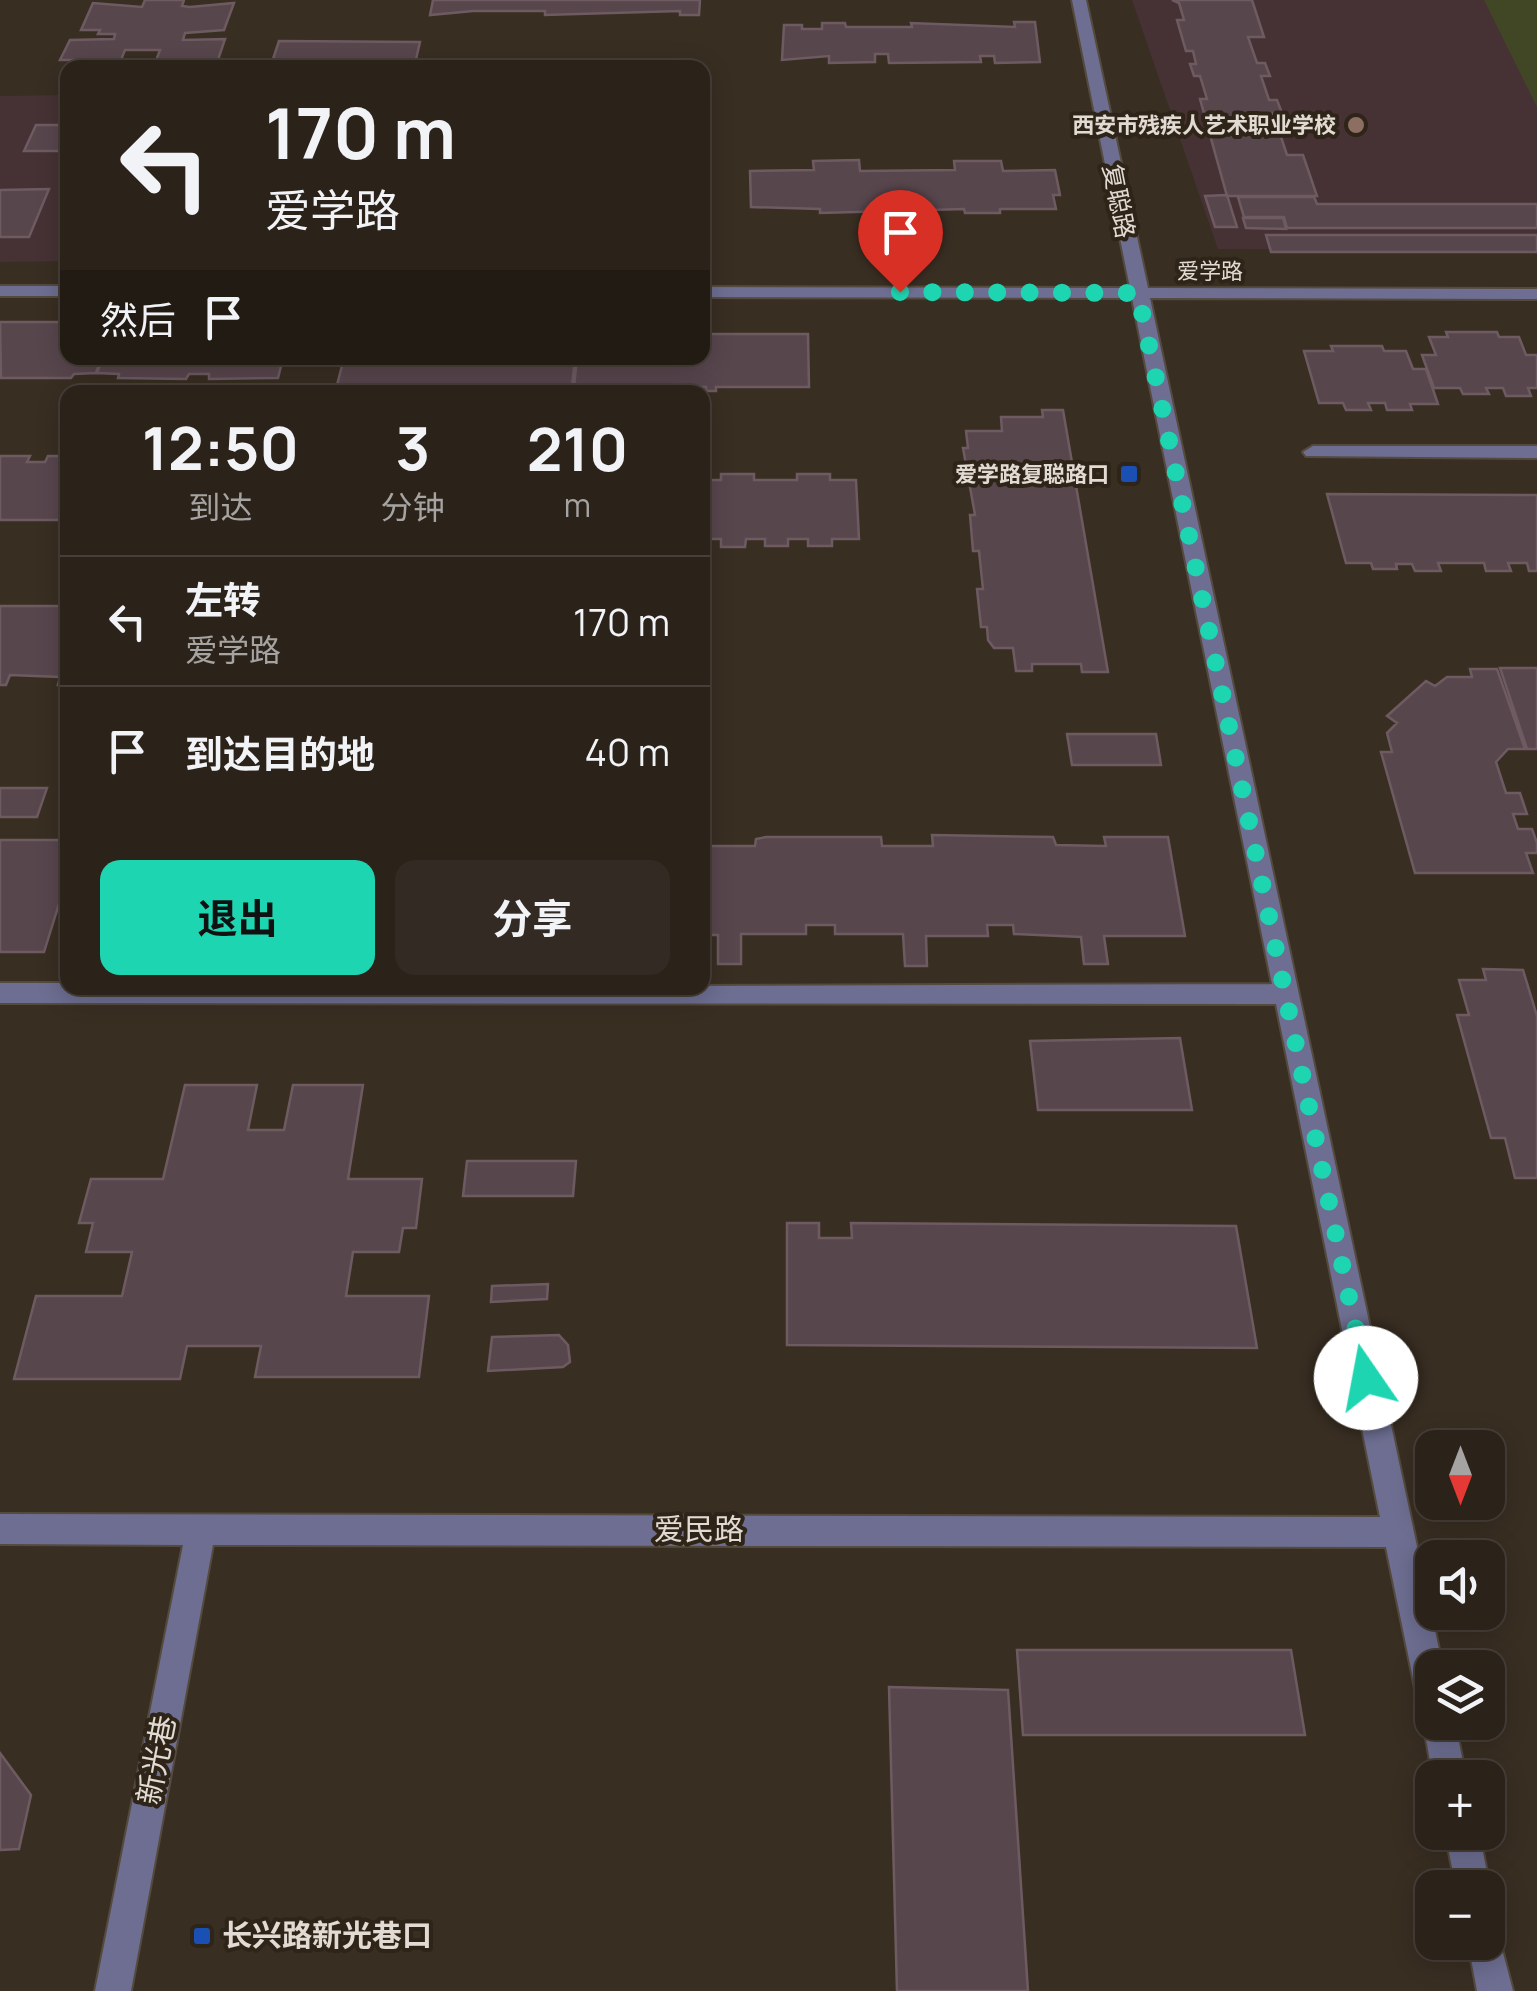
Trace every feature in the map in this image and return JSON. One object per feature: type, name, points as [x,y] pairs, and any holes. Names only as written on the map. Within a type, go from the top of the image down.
[{"type":"street","name":"复聪路","points":[[1079,0],[1423,1650]]},
{"type":"street","points":[[0,290],[60,291]]},
{"type":"street","name":"爱学路","points":[[710,292],[1537,294]]},
{"type":"street","points":[[1313,452],[1537,452]]},
{"type":"street","points":[[0,992],[60,992]]},
{"type":"street","points":[[710,993],[1286,994]]},
{"type":"street","name":"新光巷","points":[[113,1991],[201,1528]]},
{"type":"street","name":"爱民路","points":[[0,1529],[1399,1532]]},
{"type":"street","points":[[1489,1960],[1495,1991]]},
{"type":"shaded area","name":"西安市残疾人艺术职业学校","points":[[1132,0],[1537,0],[1537,250],[1218,249]]},
{"type":"shaded area","points":[[60,95],[60,261],[0,262],[0,96]]},
{"type":"green space","points":[[1484,0],[1537,0],[1537,107]]},
{"type":"building","points":[[145,0],[184,0],[182,6],[190,7],[234,3],[224,30],[185,33],[183,40],[225,39],[218,60],[156,60],[160,50],[125,50],[121,60],[60,60],[70,40],[114,39],[115,34],[81,30],[93,3],[142,7]]},
{"type":"building","points":[[433,0],[700,0],[699,15],[680,15],[680,11],[545,15],[545,11],[473,11],[430,15]]},
{"type":"building","points":[[1172,0],[1252,0],[1264,37],[1248,37],[1257,63],[1265,63],[1270,76],[1261,76],[1269,100],[1277,100],[1282,113],[1273,113],[1287,155],[1303,155],[1317,196],[1227,196],[1200,99],[1207,99],[1200,76],[1194,76],[1190,64],[1196,64],[1193,51],[1186,51],[1177,20],[1184,20],[1179,3]]},
{"type":"building","points":[[1014,22],[1035,22],[1040,62],[995,63],[994,56],[980,56],[981,62],[889,63],[888,54],[875,54],[875,62],[829,63],[829,56],[782,60],[784,25],[802,25],[802,29],[822,29],[822,23],[845,23],[846,27],[912,27],[911,23],[1015,27]]},
{"type":"building","points":[[279,41],[420,42],[416,60],[273,60]]},
{"type":"building","points":[[36,125],[60,125],[60,151],[24,151]]},
{"type":"building","points":[[859,160],[860,171],[955,170],[954,161],[1001,161],[1003,171],[1055,170],[1060,195],[1053,195],[1056,209],[1000,209],[1000,213],[965,213],[964,209],[820,213],[820,209],[751,207],[750,171],[814,170],[813,161]]},
{"type":"building","points":[[49,189],[29,237],[0,237],[0,190]]},
{"type":"building","points":[[1227,195],[1237,227],[1215,227],[1205,196]]},
{"type":"building","points":[[1238,197],[1314,197],[1317,204],[1537,204],[1537,228],[1287,228],[1284,217],[1244,217]]},
{"type":"building","points":[[1243,218],[1283,218],[1286,229],[1246,228]]},
{"type":"building","points":[[1266,235],[1537,235],[1537,252],[1271,252]]},
{"type":"building","points":[[0,322],[60,322],[60,365],[99,365],[96,373],[74,374],[71,378],[1,378]]},
{"type":"building","points":[[1446,332],[1497,332],[1499,337],[1519,337],[1526,355],[1537,355],[1537,388],[1528,388],[1531,396],[1506,396],[1503,388],[1486,388],[1489,394],[1463,394],[1460,388],[1434,388],[1422,355],[1436,355],[1429,337],[1448,337]]},
{"type":"building","points":[[710,334],[808,334],[809,387],[716,387],[716,391],[710,391],[710,385],[574,385],[576,365],[710,365]]},
{"type":"building","points":[[1331,346],[1382,346],[1384,351],[1406,351],[1413,369],[1426,369],[1438,404],[1410,404],[1412,410],[1387,410],[1385,403],[1368,403],[1371,410],[1346,410],[1343,403],[1319,403],[1304,351],[1333,351]]},
{"type":"building","points":[[100,365],[281,365],[278,378],[209,379],[209,374],[189,374],[186,379],[118,378],[119,374],[97,373]]},
{"type":"building","points":[[342,365],[574,365],[572,385],[337,385]]},
{"type":"building","points":[[1042,410],[1063,410],[1108,672],[1082,672],[1081,664],[1032,664],[1032,671],[1016,671],[1013,648],[994,648],[988,640],[987,627],[981,627],[977,589],[983,589],[979,551],[973,551],[970,515],[975,515],[963,448],[968,448],[966,431],[1002,431],[1001,417],[1043,417]]},
{"type":"building","points":[[0,456],[30,456],[27,462],[45,462],[48,456],[60,456],[60,520],[0,520]]},
{"type":"building","points":[[721,474],[754,474],[754,480],[797,480],[797,474],[830,474],[830,480],[856,480],[859,539],[832,539],[832,546],[808,546],[808,539],[788,539],[788,546],[765,546],[765,539],[746,539],[745,547],[721,547],[721,539],[710,539],[710,480],[721,480]]},
{"type":"building","points":[[1327,494],[1537,495],[1537,571],[1529,571],[1527,563],[1508,563],[1511,571],[1486,571],[1484,563],[1438,563],[1441,571],[1415,571],[1412,564],[1396,564],[1397,569],[1373,569],[1371,563],[1346,563]]},
{"type":"building","points":[[0,606],[60,606],[60,677],[10,675],[6,685],[0,685]]},
{"type":"building","points":[[1500,668],[1537,668],[1537,749],[1527,749]]},
{"type":"building","points":[[1470,669],[1497,669],[1525,749],[1508,749],[1496,762],[1506,793],[1520,793],[1527,814],[1513,814],[1518,829],[1532,829],[1537,843],[1537,853],[1526,853],[1533,873],[1415,873],[1381,752],[1392,752],[1387,733],[1397,723],[1387,716],[1426,681],[1435,686],[1447,677],[1472,677]]},
{"type":"building","points":[[1067,734],[1156,734],[1161,765],[1072,765]]},
{"type":"building","points":[[0,788],[47,788],[37,817],[0,817]]},
{"type":"building","points":[[932,835],[1053,837],[1056,845],[1106,846],[1104,837],[1168,837],[1185,936],[1104,936],[1108,964],[1084,964],[1081,937],[1014,934],[1013,925],[987,925],[988,936],[926,936],[927,966],[905,966],[903,934],[835,934],[835,925],[806,925],[806,934],[741,934],[741,964],[718,964],[718,935],[710,935],[710,846],[755,846],[756,839],[766,837],[881,837],[882,846],[933,846]]},
{"type":"building","points":[[0,840],[60,840],[60,901],[44,952],[0,952]]},
{"type":"building","points":[[1483,969],[1523,970],[1537,1016],[1537,1178],[1515,1178],[1505,1138],[1491,1138],[1457,1015],[1469,1015],[1459,980],[1486,980]]},
{"type":"building","points":[[1180,1038],[1192,1110],[1038,1110],[1030,1041]]},
{"type":"building","points":[[185,1085],[257,1085],[248,1130],[284,1130],[293,1085],[363,1085],[348,1179],[422,1179],[416,1228],[403,1228],[399,1252],[353,1252],[346,1296],[429,1296],[419,1377],[255,1377],[261,1346],[187,1346],[180,1379],[14,1379],[36,1296],[122,1296],[132,1252],[86,1252],[93,1223],[79,1223],[91,1179],[163,1179]]},
{"type":"building","points":[[467,1161],[576,1161],[573,1196],[463,1196]]},
{"type":"building","points":[[787,1223],[819,1223],[819,1238],[852,1238],[851,1223],[1236,1226],[1257,1348],[787,1345]]},
{"type":"building","points":[[548,1284],[547,1299],[491,1302],[492,1286]]},
{"type":"building","points":[[559,1335],[568,1345],[570,1362],[563,1367],[488,1371],[492,1337]]},
{"type":"building","points":[[1017,1650],[1291,1650],[1305,1735],[1023,1735]]},
{"type":"building","points":[[889,1687],[1008,1690],[1028,1991],[897,1991]]},
{"type":"building","points":[[0,1753],[31,1795],[19,1849],[0,1850]]},
{"type":"place","name":"西安市残疾人艺术职业学校","points":[[1356,125]]},
{"type":"place","name":"爱学路复聪路口","points":[[1129,474]]},
{"type":"place","name":"长兴路新光巷口","points":[[202,1936]]},
{"type":"route","points":[[900,292],[1138,293],[1366,1378]]}]
